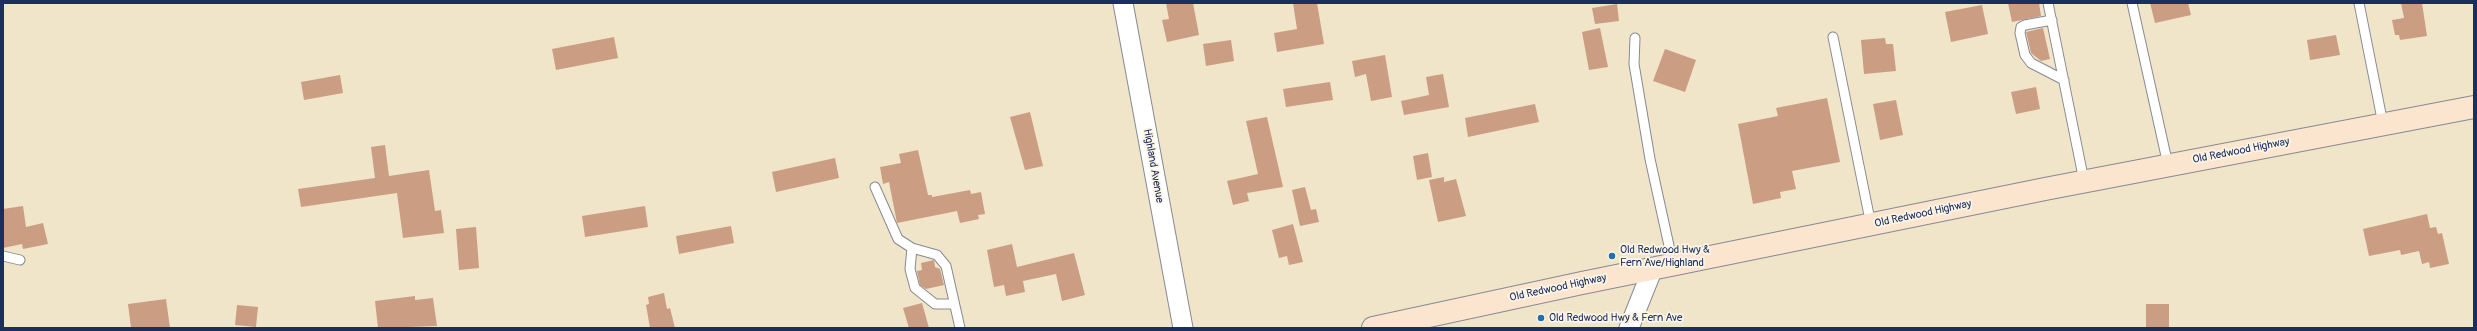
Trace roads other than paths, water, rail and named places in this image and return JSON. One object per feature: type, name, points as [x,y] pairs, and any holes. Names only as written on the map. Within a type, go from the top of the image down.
[{"type":"main road","name":"Old Redwood Highway","points":[[1373,328],[1663,266],[2084,181],[2474,107]]},
{"type":"street","name":"Highland Avenue","points":[[1123,3],[1183,328]]},
{"type":"street","points":[[1628,328],[1663,266]]},
{"type":"lane","points":[[2048,3],[2084,181]]},
{"type":"lane","points":[[2132,3],[2168,165]]},
{"type":"lane","points":[[2359,3],[2383,124]]},
{"type":"lane","points":[[2052,20],[2025,25],[2021,27],[2020,33],[2025,55],[2031,63],[2064,80]]},
{"type":"lane","points":[[1833,37],[1871,225]]},
{"type":"lane","points":[[1635,38],[1634,64],[1650,159],[1663,266]]},
{"type":"lane","points":[[874,187],[898,239],[912,248],[937,256],[946,266],[960,328]]},
{"type":"lane","points":[[912,248],[910,269],[915,288],[935,304],[954,304]]},
{"type":"lane","points":[[3,256],[20,260]]},
{"type":"place","name":"Old Redwood Hwy & Fern Ave/Highland","points":[[1612,256]]},
{"type":"place","name":"Old Redwood Hwy & Fern Ave","points":[[1541,318]]}]
